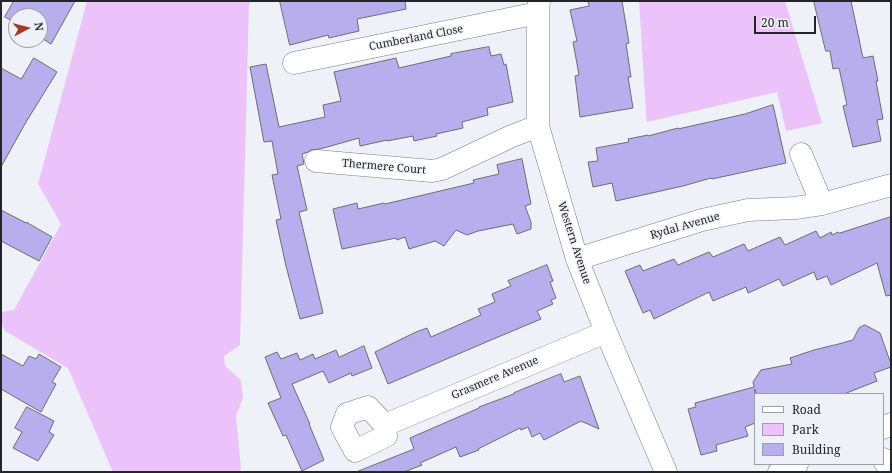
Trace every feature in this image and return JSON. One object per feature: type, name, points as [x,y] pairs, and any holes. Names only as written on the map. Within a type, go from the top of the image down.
[{"type":"street","name":"Cumberland Close","points":[[294,63],[539,7]]},
{"type":"street","name":"Western Avenue","points":[[539,7],[538,126],[577,259],[606,332],[666,472]]},
{"type":"street","name":"Thermere Court","points":[[316,161],[432,171],[442,169],[512,136],[538,126]]},
{"type":"street","points":[[801,154],[822,204]]},
{"type":"street","name":"Rydal Avenue","points":[[577,259],[702,220],[748,210],[795,208],[822,204],[891,185]]},
{"type":"street","name":"Grasmere Avenue","points":[[385,424],[606,332]]},
{"type":"street","points":[[884,461],[891,472]]},
{"type":"street","points":[[779,472],[795,465]]},
{"type":"green space","points":[[87,1],[251,1],[249,4],[240,345],[224,356],[225,366],[241,380],[243,398],[236,416],[241,468],[240,472],[113,472],[68,368],[5,331],[1,323],[1,312],[14,310],[61,224],[38,184]]},
{"type":"green space","points":[[639,1],[785,1],[822,123],[786,131],[777,92],[647,122]]},
{"type":"building","points":[[14,1],[75,1],[51,44],[48,42],[48,8],[10,8]]},
{"type":"building","points":[[280,1],[405,1],[406,9],[357,19],[359,31],[329,38],[328,35],[290,45]]},
{"type":"building","points":[[588,1],[622,1],[629,43],[626,44],[631,77],[628,77],[633,108],[580,117],[575,76],[579,75],[573,42],[577,41],[570,10],[589,6]]},
{"type":"building","points":[[814,1],[851,1],[863,58],[873,56],[883,119],[877,120],[881,141],[853,147],[843,106],[847,105],[839,68],[833,69],[830,51],[826,51]]},
{"type":"building","points":[[8,12],[8,19],[5,17]]},
{"type":"building","points":[[489,47],[491,56],[501,54],[504,65],[506,64],[513,102],[487,108],[488,115],[462,122],[463,128],[436,134],[437,136],[414,141],[413,136],[360,146],[359,138],[320,149],[311,150],[302,154],[304,164],[297,166],[307,210],[299,212],[323,313],[300,319],[276,220],[281,219],[272,175],[278,174],[272,141],[264,142],[250,67],[266,64],[279,127],[325,117],[323,105],[341,101],[334,72],[396,58],[399,68],[451,56],[451,54]]},
{"type":"building","points":[[34,58],[57,72],[26,122],[1,167],[1,68],[21,79]]},
{"type":"building","points":[[773,105],[786,163],[711,178],[616,201],[612,183],[593,187],[588,162],[598,161],[596,148],[629,142],[628,139],[648,136],[745,114]]},
{"type":"building","points":[[522,159],[531,204],[525,206],[531,222],[531,229],[517,234],[513,224],[478,231],[467,235],[456,230],[444,246],[435,241],[409,249],[405,237],[397,240],[396,238],[342,249],[333,209],[357,203],[358,209],[474,183],[473,180],[499,174],[497,165]]},
{"type":"building","points":[[1,210],[52,237],[39,261],[1,241]]},
{"type":"building","points":[[891,217],[891,295],[886,296],[877,263],[831,285],[827,276],[817,280],[814,272],[783,286],[779,279],[748,293],[746,287],[713,301],[709,292],[654,319],[650,310],[643,313],[625,271],[640,265],[643,271],[674,259],[678,265],[709,252],[713,257],[744,244],[748,251],[780,237],[785,245],[816,231],[820,238],[831,232],[832,235]]},
{"type":"building","points":[[547,265],[553,281],[550,282],[556,298],[551,300],[553,304],[537,311],[541,319],[388,384],[375,352],[427,328],[431,337],[481,315],[478,309],[495,302],[492,294],[511,286],[508,281]]},
{"type":"building","points":[[865,325],[880,333],[891,364],[891,367],[874,373],[877,381],[847,393],[756,393],[755,389],[754,423],[745,427],[748,436],[716,445],[717,451],[701,455],[688,409],[696,407],[695,403],[754,387],[753,382],[761,370],[792,364],[790,358],[853,340],[859,328]]},
{"type":"building","points":[[364,346],[372,368],[352,376],[351,373],[329,383],[323,371],[292,384],[324,460],[302,471],[286,435],[283,436],[268,403],[281,398],[265,357],[277,352],[281,359],[297,353],[300,360],[313,354],[315,359],[336,350],[339,357]]},
{"type":"building","points":[[1,354],[23,366],[29,356],[36,359],[39,354],[61,367],[52,382],[56,384],[41,412],[1,389]]},
{"type":"building","points":[[561,374],[564,382],[580,376],[599,429],[581,421],[544,440],[540,433],[532,437],[528,427],[521,430],[520,428],[478,449],[479,450],[460,457],[456,447],[420,463],[422,465],[404,472],[356,472],[414,449],[410,438],[479,407]]},
{"type":"building","points":[[27,407],[54,421],[49,432],[54,435],[38,461],[13,448],[22,432],[15,428]]}]
